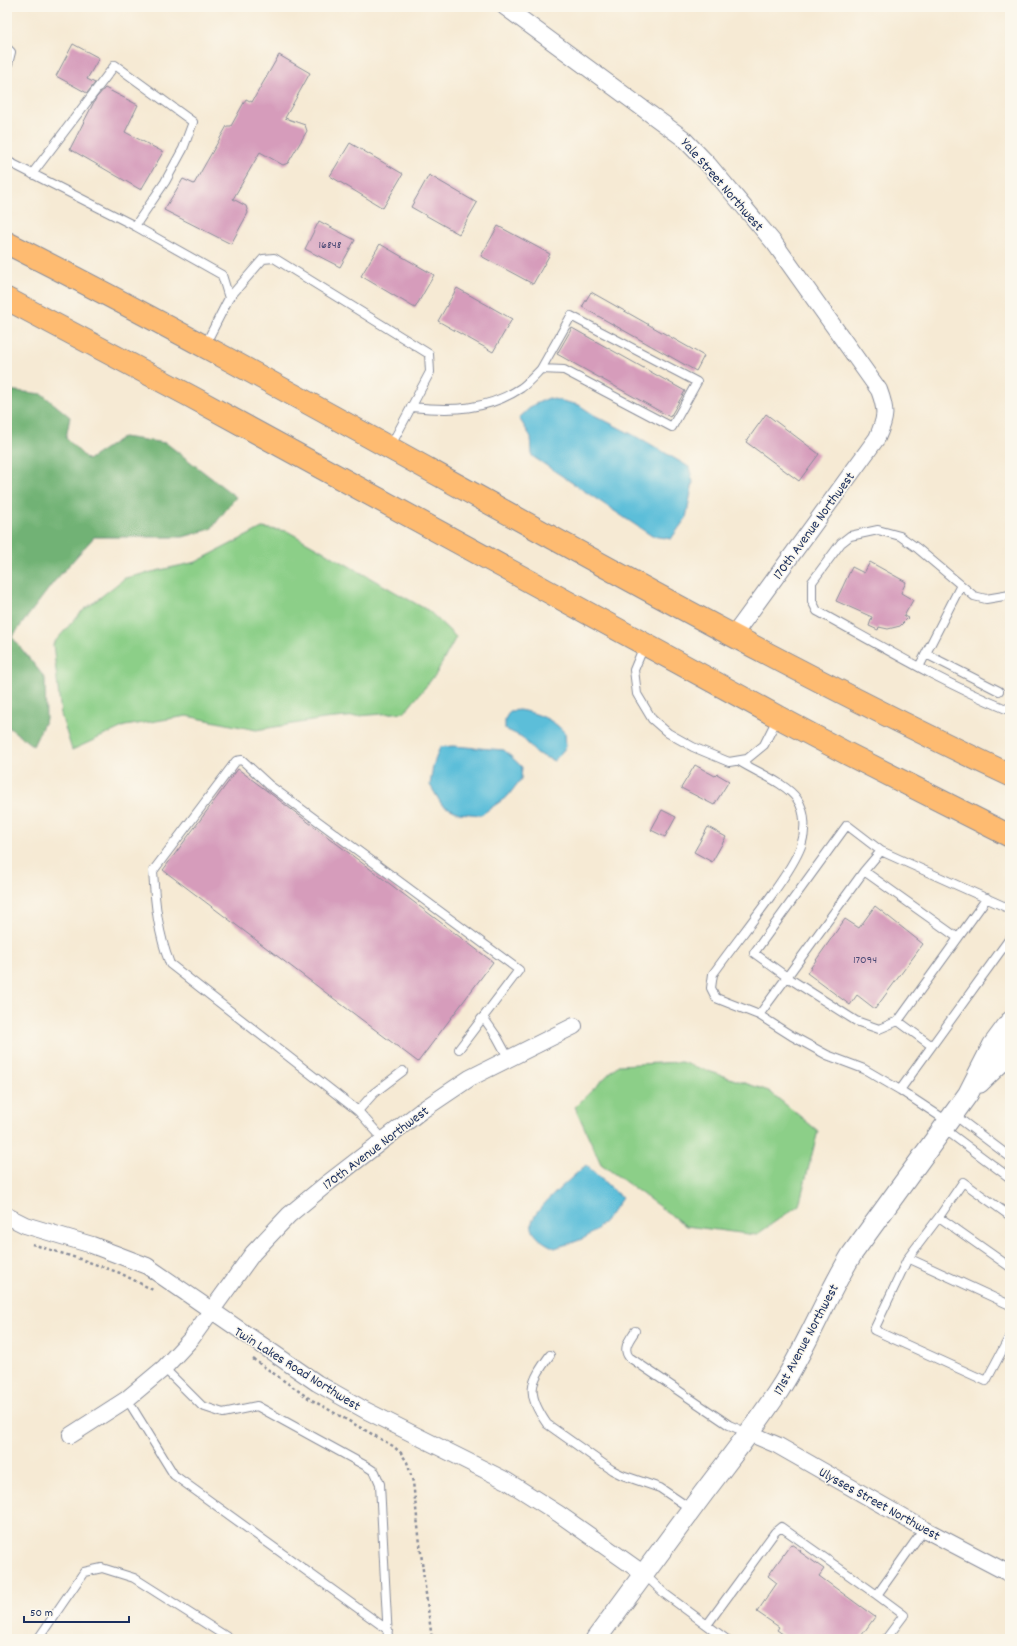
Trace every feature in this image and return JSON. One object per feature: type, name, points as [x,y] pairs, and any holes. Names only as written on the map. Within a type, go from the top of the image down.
[{"type":"highway","points":[[7,243],[204,347],[733,636],[853,699],[1010,775]]},
{"type":"highway","points":[[7,299],[190,396],[778,717],[1010,836]]},
{"type":"street","name":"Yale Street Northwest","points":[[505,7],[683,138],[708,164],[775,244],[879,390],[884,402],[885,411]]},
{"type":"street","name":"170th Avenue Northwest","points":[[733,636],[877,438],[885,420],[885,411]]},
{"type":"street","name":"171st Avenue Northwest","points":[[968,1094],[993,1045],[1010,1022]]},
{"type":"street","name":"170th Avenue Northwest","points":[[70,1435],[127,1399],[164,1368],[191,1339],[253,1253],[288,1215],[421,1111],[470,1078],[574,1026]]},
{"type":"street","name":"171st Avenue Northwest","points":[[596,1639],[691,1509],[749,1433],[779,1389],[795,1363],[837,1279],[852,1254],[968,1094],[1010,1053]]},
{"type":"street","name":"Twin Lakes Road Northwest","points":[[7,1216],[26,1225],[92,1245],[147,1266],[317,1383],[365,1410],[507,1481],[559,1514],[644,1574]]},
{"type":"street","name":"Ulysses Street Northwest","points":[[749,1433],[777,1445],[924,1528],[1010,1574]]},
{"type":"lane","points":[[7,48],[11,52],[7,68]]},
{"type":"lane","points":[[32,174],[115,65],[193,122],[183,149],[166,182],[135,226]]},
{"type":"lane","points":[[7,161],[135,226],[222,275],[229,298]]},
{"type":"lane","points":[[204,347],[229,298],[263,259],[274,258],[429,354],[430,372],[389,448]]},
{"type":"lane","points":[[411,407],[440,410],[467,409],[499,401],[522,387],[541,369],[571,316],[697,382],[672,427],[564,370],[541,369]]},
{"type":"lane","points":[[1010,595],[986,599],[974,596],[917,548],[900,536],[878,530],[850,536],[841,543],[812,582],[812,601],[817,611],[919,667],[978,697],[1006,709],[1010,709]]},
{"type":"lane","points":[[919,667],[961,585]]},
{"type":"lane","points":[[645,645],[634,670],[637,694],[652,719],[668,733],[693,747],[729,762],[747,759],[764,745],[778,717]]},
{"type":"lane","points":[[926,654],[999,690]]},
{"type":"lane","points":[[384,1140],[358,1111],[170,964],[164,950],[157,917],[153,871],[236,761],[242,760],[269,785],[519,970],[459,1049]]},
{"type":"lane","points":[[739,761],[789,790],[801,806],[804,816],[804,825],[801,846],[785,877],[713,974],[711,988],[716,998],[759,1015],[792,1036],[827,1055],[864,1069],[1010,1157]]},
{"type":"lane","points":[[986,898],[898,1021],[879,1029],[856,1021],[787,977],[754,953],[847,825],[881,851],[986,898],[1010,909]]},
{"type":"lane","points":[[759,1015],[864,871],[881,851]]},
{"type":"lane","points":[[864,871],[958,938]]},
{"type":"lane","points":[[900,1090],[1010,938]]},
{"type":"lane","points":[[483,1016],[497,1036],[509,1059]]},
{"type":"lane","points":[[898,1021],[932,1046]]},
{"type":"lane","points":[[358,1111],[374,1093],[403,1071]]},
{"type":"lane","points":[[948,1121],[1010,1178]]},
{"type":"lane","points":[[1010,1216],[963,1182],[908,1258],[874,1330],[986,1381],[1010,1336]]},
{"type":"lane","points":[[939,1217],[1010,1266]]},
{"type":"lane","points":[[908,1258],[1010,1305]]},
{"type":"lane","points":[[635,1331],[626,1346],[626,1351],[629,1357],[729,1425],[749,1433]]},
{"type":"lane","points":[[550,1354],[536,1374],[532,1388],[541,1415],[547,1424],[612,1470],[660,1488],[691,1509]]},
{"type":"lane","points":[[164,1368],[202,1406],[223,1413],[257,1406],[375,1472],[380,1484],[388,1639]]},
{"type":"lane","points":[[127,1399],[174,1475],[388,1630]]},
{"type":"lane","points":[[707,1625],[775,1532],[781,1527],[904,1614],[886,1639]]},
{"type":"lane","points":[[877,1595],[924,1528]]},
{"type":"lane","points":[[38,1639],[84,1572],[102,1568],[134,1578],[230,1639]]},
{"type":"lane","points":[[644,1574],[665,1594],[726,1639]]},
{"type":"path","points":[[28,1243],[120,1273],[160,1294]]},
{"type":"green space","points":[[7,390],[42,394],[70,417],[66,438],[88,460],[123,437],[166,443],[236,497],[211,529],[183,537],[94,537],[53,583],[12,637],[45,678],[46,719],[33,746],[7,726]]},
{"type":"green space","points":[[262,528],[287,531],[429,611],[456,637],[436,674],[405,712],[324,719],[256,730],[187,716],[125,726],[72,750],[61,715],[53,644],[80,613],[125,578],[196,562]]},
{"type":"green space","points":[[681,1062],[769,1091],[818,1131],[799,1205],[756,1235],[686,1226],[601,1164],[575,1107],[618,1065]]},
{"type":"water","points":[[549,398],[579,405],[594,415],[645,441],[689,467],[693,482],[686,518],[671,539],[652,536],[532,456],[531,437],[519,418],[533,405]]},
{"type":"water","points":[[519,710],[550,720],[565,733],[566,747],[554,761],[536,753],[522,737],[505,729],[505,719],[510,711]]},
{"type":"water","points":[[453,746],[504,750],[522,767],[521,779],[508,796],[481,815],[459,813],[442,805],[430,785],[433,766],[440,747]]},
{"type":"water","points":[[586,1165],[622,1198],[603,1223],[591,1234],[577,1241],[555,1248],[536,1235],[533,1231],[532,1222],[547,1201]]},
{"type":"building","points":[[73,44],[99,58],[87,79],[95,83],[87,93],[56,76]]},
{"type":"building","points":[[279,55],[310,73],[285,118],[305,125],[307,131],[288,163],[283,165],[260,152],[233,199],[246,206],[248,213],[231,244],[164,210],[183,179],[194,184],[227,126],[231,126],[246,99],[252,102]]},
{"type":"building","points":[[105,88],[138,105],[125,132],[163,152],[141,190],[70,149],[96,98]]},
{"type":"building","points":[[350,143],[403,174],[383,208],[330,176]]},
{"type":"building","points":[[429,175],[477,203],[459,234],[411,207]]},
{"type":"building","points":[[319,221],[355,240],[340,267],[305,249]]},
{"type":"building","points":[[498,226],[550,254],[533,284],[481,256]]},
{"type":"building","points":[[380,244],[434,275],[415,308],[361,276]]},
{"type":"building","points":[[457,288],[512,319],[493,352],[438,321]]},
{"type":"building","points":[[591,292],[704,356],[696,371],[582,307]]},
{"type":"building","points":[[572,328],[685,391],[670,417],[557,354]]},
{"type":"building","points":[[766,414],[819,454],[799,481],[746,442]]},
{"type":"building","points":[[870,562],[906,582],[901,593],[913,600],[904,616],[908,618],[900,626],[888,629],[879,627],[878,630],[869,626],[872,617],[836,601],[852,567],[864,573]]},
{"type":"building","points":[[695,765],[715,776],[717,774],[729,781],[714,805],[681,788]]},
{"type":"building","points":[[238,769],[493,962],[418,1062],[163,870]]},
{"type":"building","points":[[662,810],[676,817],[665,837],[651,830]]},
{"type":"building","points":[[708,827],[726,837],[712,862],[694,852]]},
{"type":"building","points":[[875,906],[923,944],[875,1009],[857,995],[850,1005],[807,973],[845,919],[859,928]]},
{"type":"building","points":[[791,1544],[824,1569],[819,1576],[875,1617],[859,1639],[790,1639],[777,1630],[779,1627],[757,1612],[777,1583],[768,1576]]}]
